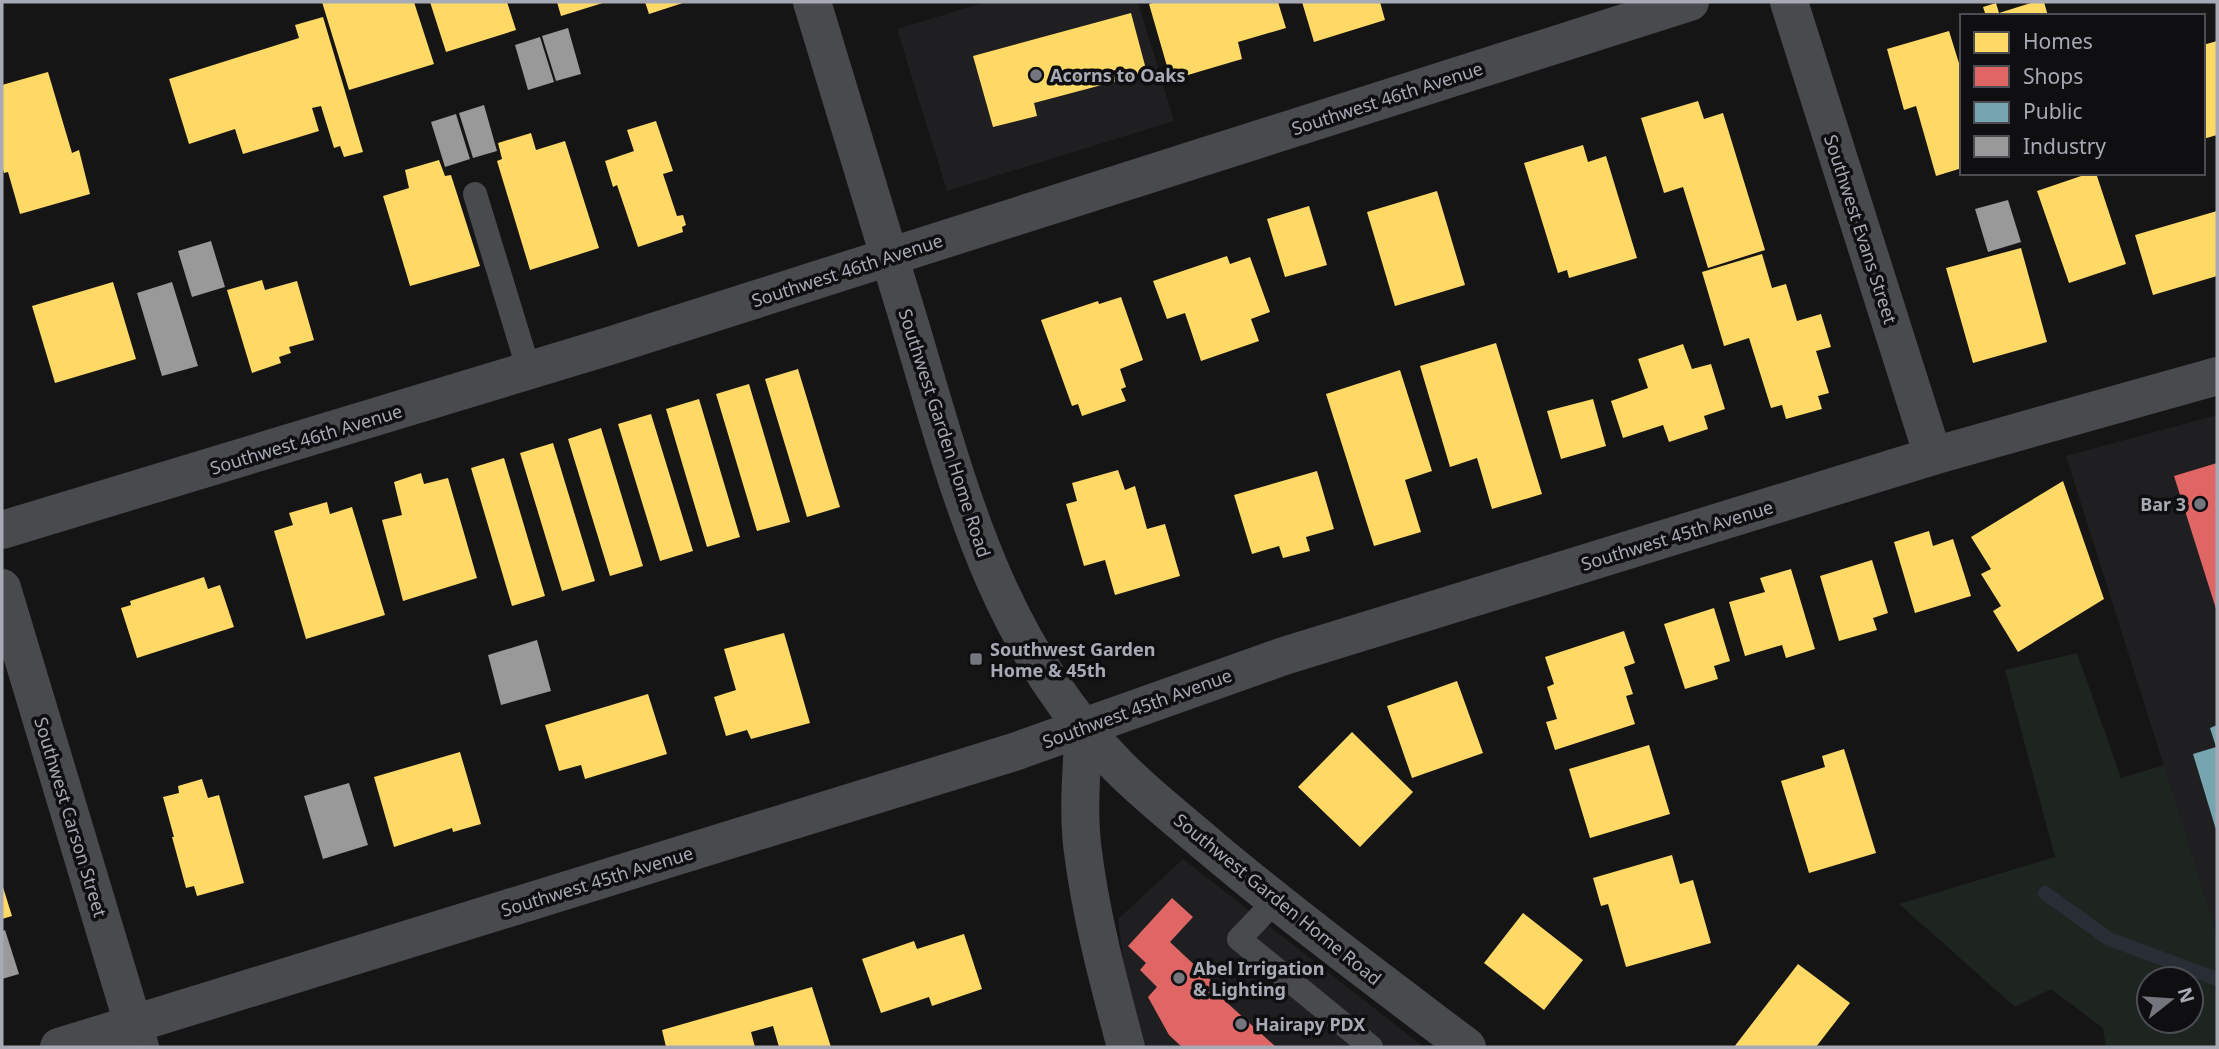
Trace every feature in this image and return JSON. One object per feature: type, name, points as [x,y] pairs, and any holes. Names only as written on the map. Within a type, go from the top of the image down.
[{"type":"street","name":"Southwest Garden Home Road","points":[[812,2],[958,485],[991,576],[1029,650],[1116,765],[1154,800],[1276,900],[1467,1047]]},
{"type":"street","name":"Southwest 46th Avenue","points":[[2,530],[529,372],[1690,2]]},
{"type":"street","name":"Southwest Evans Street","points":[[1789,2],[1933,456]]},
{"type":"street","name":"Southwest 45th Avenue","points":[[59,1047],[137,1036],[385,945],[1014,751],[1284,656],[1933,456],[2217,376]]},
{"type":"street","name":"Southwest Carson Street","points":[[2,587],[137,1036]]},
{"type":"street","points":[[1084,726],[1080,806],[1082,842],[1091,902],[1126,1047]]},
{"type":"lane","points":[[475,194],[529,372]]},
{"type":"lane","points":[[1276,900],[1239,939],[1371,1047]]},
{"type":"shaded area","name":"Acorns to Oaks","points":[[986,2],[1138,2],[1174,121],[947,191],[897,29]]},
{"type":"shaded area","points":[[2217,415],[2217,934],[2066,456]]},
{"type":"shaded area","points":[[2077,653],[2121,778],[2164,765],[2217,934],[2217,1047],[2106,1047],[2103,1028],[2051,989],[2015,1007],[1899,904],[2055,857],[2005,670]]},
{"type":"shaded area","points":[[1183,859],[1424,1047],[1147,1047],[1126,984],[1118,919]]},
{"type":"building: Homes","points":[[322,2],[414,2],[434,64],[349,90]]},
{"type":"building: Homes","points":[[430,2],[507,2],[516,30],[446,52]]},
{"type":"building: Homes","points":[[557,2],[606,2],[561,16]]},
{"type":"building: Homes","points":[[645,2],[686,2],[649,14]]},
{"type":"building: Homes","points":[[1278,2],[1286,28],[1238,42],[1242,59],[1171,80],[1149,4]]},
{"type":"building: Homes","points":[[1302,2],[1380,2],[1385,20],[1314,42]]},
{"type":"building: Homes","points":[[2034,2],[2044,2],[2047,14],[1985,14],[1983,7],[1996,3],[1999,13]]},
{"type":"building: Homes","points":[[1131,13],[1147,73],[1034,103],[1037,116],[993,127],[973,56]]},
{"type":"building: Homes","points":[[323,17],[363,152],[344,157],[340,146],[334,148],[321,106],[312,108],[319,131],[243,154],[235,129],[189,144],[169,79],[299,38],[295,25]]},
{"type":"building: Homes","points":[[1949,31],[1960,67],[1960,169],[1936,176],[1916,106],[1904,110],[1887,49]]},
{"type":"building: Homes","points":[[2217,41],[2217,135],[2205,138],[2205,44]]},
{"type":"building: Homes","points":[[48,72],[72,153],[79,150],[90,194],[20,214],[8,172],[4,173],[2,166],[2,85]]},
{"type":"building: Homes","points":[[1698,101],[1704,119],[1723,113],[1765,250],[1708,268],[1683,187],[1664,193],[1641,118]]},
{"type":"building: Homes","points":[[656,121],[673,171],[663,174],[677,216],[683,215],[686,225],[682,227],[683,232],[638,247],[617,185],[613,187],[605,161],[634,151],[627,130]]},
{"type":"building: Homes","points":[[531,133],[536,150],[565,141],[599,248],[530,270],[497,161],[502,159],[498,143]]},
{"type":"building: Homes","points":[[1583,145],[1588,162],[1606,156],[1637,258],[1569,278],[1567,270],[1558,273],[1524,163]]},
{"type":"building: Homes","points":[[439,160],[445,176],[451,175],[480,266],[410,286],[383,196],[409,188],[405,170]]},
{"type":"building: Homes","points":[[2084,175],[2097,175],[2126,264],[2069,283],[2037,191]]},
{"type":"building: Homes","points":[[1437,191],[1465,285],[1395,306],[1367,212]]},
{"type":"building: Homes","points":[[1309,206],[1327,265],[1285,277],[1267,219]]},
{"type":"building: Homes","points":[[2217,211],[2217,276],[2153,295],[2135,235]]},
{"type":"building: Homes","points":[[2021,248],[2047,342],[1973,363],[1946,268]]},
{"type":"building: Homes","points":[[1762,254],[1772,288],[1786,284],[1797,321],[1821,314],[1831,347],[1816,351],[1829,393],[1818,396],[1822,409],[1786,419],[1782,405],[1771,408],[1749,338],[1724,346],[1702,272]]},
{"type":"building: Homes","points":[[1227,256],[1230,264],[1250,257],[1270,312],[1251,319],[1259,341],[1201,361],[1185,313],[1167,319],[1153,281]]},
{"type":"building: Homes","points":[[262,280],[265,290],[297,281],[314,340],[289,347],[291,353],[279,357],[281,363],[252,373],[227,290]]},
{"type":"building: Homes","points":[[113,282],[136,359],[55,383],[32,306]]},
{"type":"building: Homes","points":[[1121,297],[1143,360],[1120,369],[1126,387],[1121,389],[1126,401],[1082,416],[1078,404],[1072,406],[1041,320],[1098,301],[1099,304]]},
{"type":"building: Homes","points":[[1496,343],[1542,494],[1492,509],[1477,458],[1450,467],[1420,366]]},
{"type":"building: Homes","points":[[1683,344],[1692,369],[1711,364],[1725,409],[1704,416],[1708,429],[1669,442],[1663,425],[1623,438],[1611,401],[1648,388],[1638,359]]},
{"type":"building: Homes","points":[[798,369],[840,507],[807,517],[765,379]]},
{"type":"building: Homes","points":[[1400,370],[1432,471],[1405,480],[1421,532],[1374,546],[1326,394]]},
{"type":"building: Homes","points":[[749,384],[790,522],[757,531],[716,394]]},
{"type":"building: Homes","points":[[699,399],[740,537],[707,547],[666,409]]},
{"type":"building: Homes","points":[[1593,399],[1606,446],[1561,459],[1547,411]]},
{"type":"building: Homes","points":[[651,414],[693,551],[660,561],[618,424]]},
{"type":"building: Homes","points":[[601,428],[643,566],[610,576],[568,439]]},
{"type":"building: Homes","points":[[553,443],[595,581],[562,591],[520,453]]},
{"type":"building: Homes","points":[[504,458],[545,596],[512,606],[471,468]]},
{"type":"building: Homes","points":[[1118,470],[1125,490],[1135,486],[1147,529],[1165,524],[1180,576],[1115,595],[1105,560],[1084,566],[1066,504],[1077,501],[1072,483]]},
{"type":"building: Homes","points":[[1317,471],[1334,529],[1306,537],[1310,551],[1283,558],[1279,546],[1252,554],[1234,495]]},
{"type":"building: Homes","points":[[421,473],[424,484],[448,478],[477,578],[403,601],[382,520],[402,515],[394,482]]},
{"type":"building: Homes","points":[[2063,481],[2104,599],[2018,652],[1993,611],[2001,606],[1981,574],[1991,569],[1971,537]]},
{"type":"building: Homes","points":[[327,502],[330,514],[352,507],[385,615],[306,639],[274,531],[293,525],[289,513]]},
{"type":"building: Homes","points":[[1929,531],[1933,546],[1953,539],[1971,596],[1915,613],[1894,542]]},
{"type":"building: Homes","points":[[1872,560],[1888,613],[1873,618],[1877,630],[1839,641],[1820,576]]},
{"type":"building: Homes","points":[[1791,569],[1815,649],[1786,658],[1782,645],[1745,656],[1729,602],[1765,592],[1760,578]]},
{"type":"building: Homes","points":[[204,577],[208,589],[220,585],[234,627],[137,658],[121,608],[131,605],[130,601]]},
{"type":"building: Homes","points":[[1714,608],[1730,661],[1714,666],[1718,679],[1685,689],[1664,624]]},
{"type":"building: Homes","points":[[1624,631],[1635,663],[1624,667],[1633,694],[1626,696],[1635,724],[1555,750],[1546,722],[1557,719],[1547,687],[1554,684],[1545,657]]},
{"type":"building: Homes","points":[[784,633],[810,723],[751,739],[747,730],[726,736],[714,697],[736,690],[724,649]]},
{"type":"building: Homes","points":[[1457,681],[1483,753],[1412,778],[1387,706]]},
{"type":"building: Homes","points":[[648,694],[667,754],[585,779],[581,765],[559,771],[545,725]]},
{"type":"building: Homes","points":[[1352,732],[1413,792],[1360,847],[1298,787]]},
{"type":"building: Homes","points":[[1649,745],[1670,814],[1590,838],[1569,769]]},
{"type":"building: Homes","points":[[1844,749],[1876,853],[1809,873],[1781,781],[1825,767],[1822,756]]},
{"type":"building: Homes","points":[[460,752],[481,824],[453,832],[452,828],[394,847],[374,777]]},
{"type":"building: Homes","points":[[202,779],[208,798],[219,795],[244,883],[197,896],[194,886],[186,888],[163,797],[179,793],[178,786]]},
{"type":"building: Homes","points":[[1672,855],[1680,884],[1693,880],[1711,943],[1626,967],[1608,904],[1601,906],[1593,878]]},
{"type":"building: Homes","points":[[2,884],[12,916],[2,919]]},
{"type":"building: Homes","points":[[1523,913],[1583,960],[1544,1010],[1484,963]]},
{"type":"building: Homes","points":[[964,934],[982,989],[932,1006],[929,997],[881,1013],[862,959],[914,941],[917,949]]},
{"type":"building: Homes","points":[[1798,964],[1850,1003],[1816,1047],[1734,1047]]},
{"type":"building: Homes","points":[[812,987],[831,1047],[779,1047],[773,1026],[751,1032],[755,1047],[666,1047],[662,1030]]},
{"type":"building: Shops","name":"Bar 3","points":[[2217,463],[2217,612],[2174,476]]},
{"type":"building: Shops","name":"Abel Irrigation & Lighting","points":[[1172,898],[1193,917],[1170,942],[1218,987],[1214,991],[1276,1047],[1182,1047],[1169,1035],[1148,997],[1157,987],[1140,970],[1146,963],[1128,946]]},
{"type":"building: Public","points":[[2217,725],[2217,833],[2193,754],[2216,747],[2210,728]]},
{"type":"building: Industry","points":[[568,28],[581,74],[556,81],[542,36]]},
{"type":"building: Industry","points":[[540,37],[554,82],[528,90],[515,45]]},
{"type":"building: Industry","points":[[484,105],[497,151],[473,158],[459,113]]},
{"type":"building: Industry","points":[[456,114],[470,159],[445,167],[431,122]]},
{"type":"building: Industry","points":[[2008,200],[2021,242],[1988,252],[1975,209]]},
{"type":"building: Industry","points":[[211,241],[225,287],[192,297],[178,251]]},
{"type":"building: Industry","points":[[172,282],[198,366],[162,376],[137,293]]},
{"type":"building: Industry","points":[[537,640],[551,691],[501,705],[488,655]]},
{"type":"building: Industry","points":[[349,783],[368,845],[323,859],[304,796]]},
{"type":"building: Industry","points":[[5,930],[19,974],[2,979],[2,931]]},
{"type":"waterway","points":[[2045,893],[2109,939],[2217,979]]},
{"type":"place","name":"Acorns to Oaks","points":[[1036,75]]},
{"type":"place","name":"Bar 3","points":[[2200,504]]},
{"type":"place","name":"Southwest Garden Home & 45th","points":[[976,659]]},
{"type":"place","name":"Abel Irrigation & Lighting","points":[[1179,978]]},
{"type":"place","name":"Hairapy PDX","points":[[1241,1024]]}]
